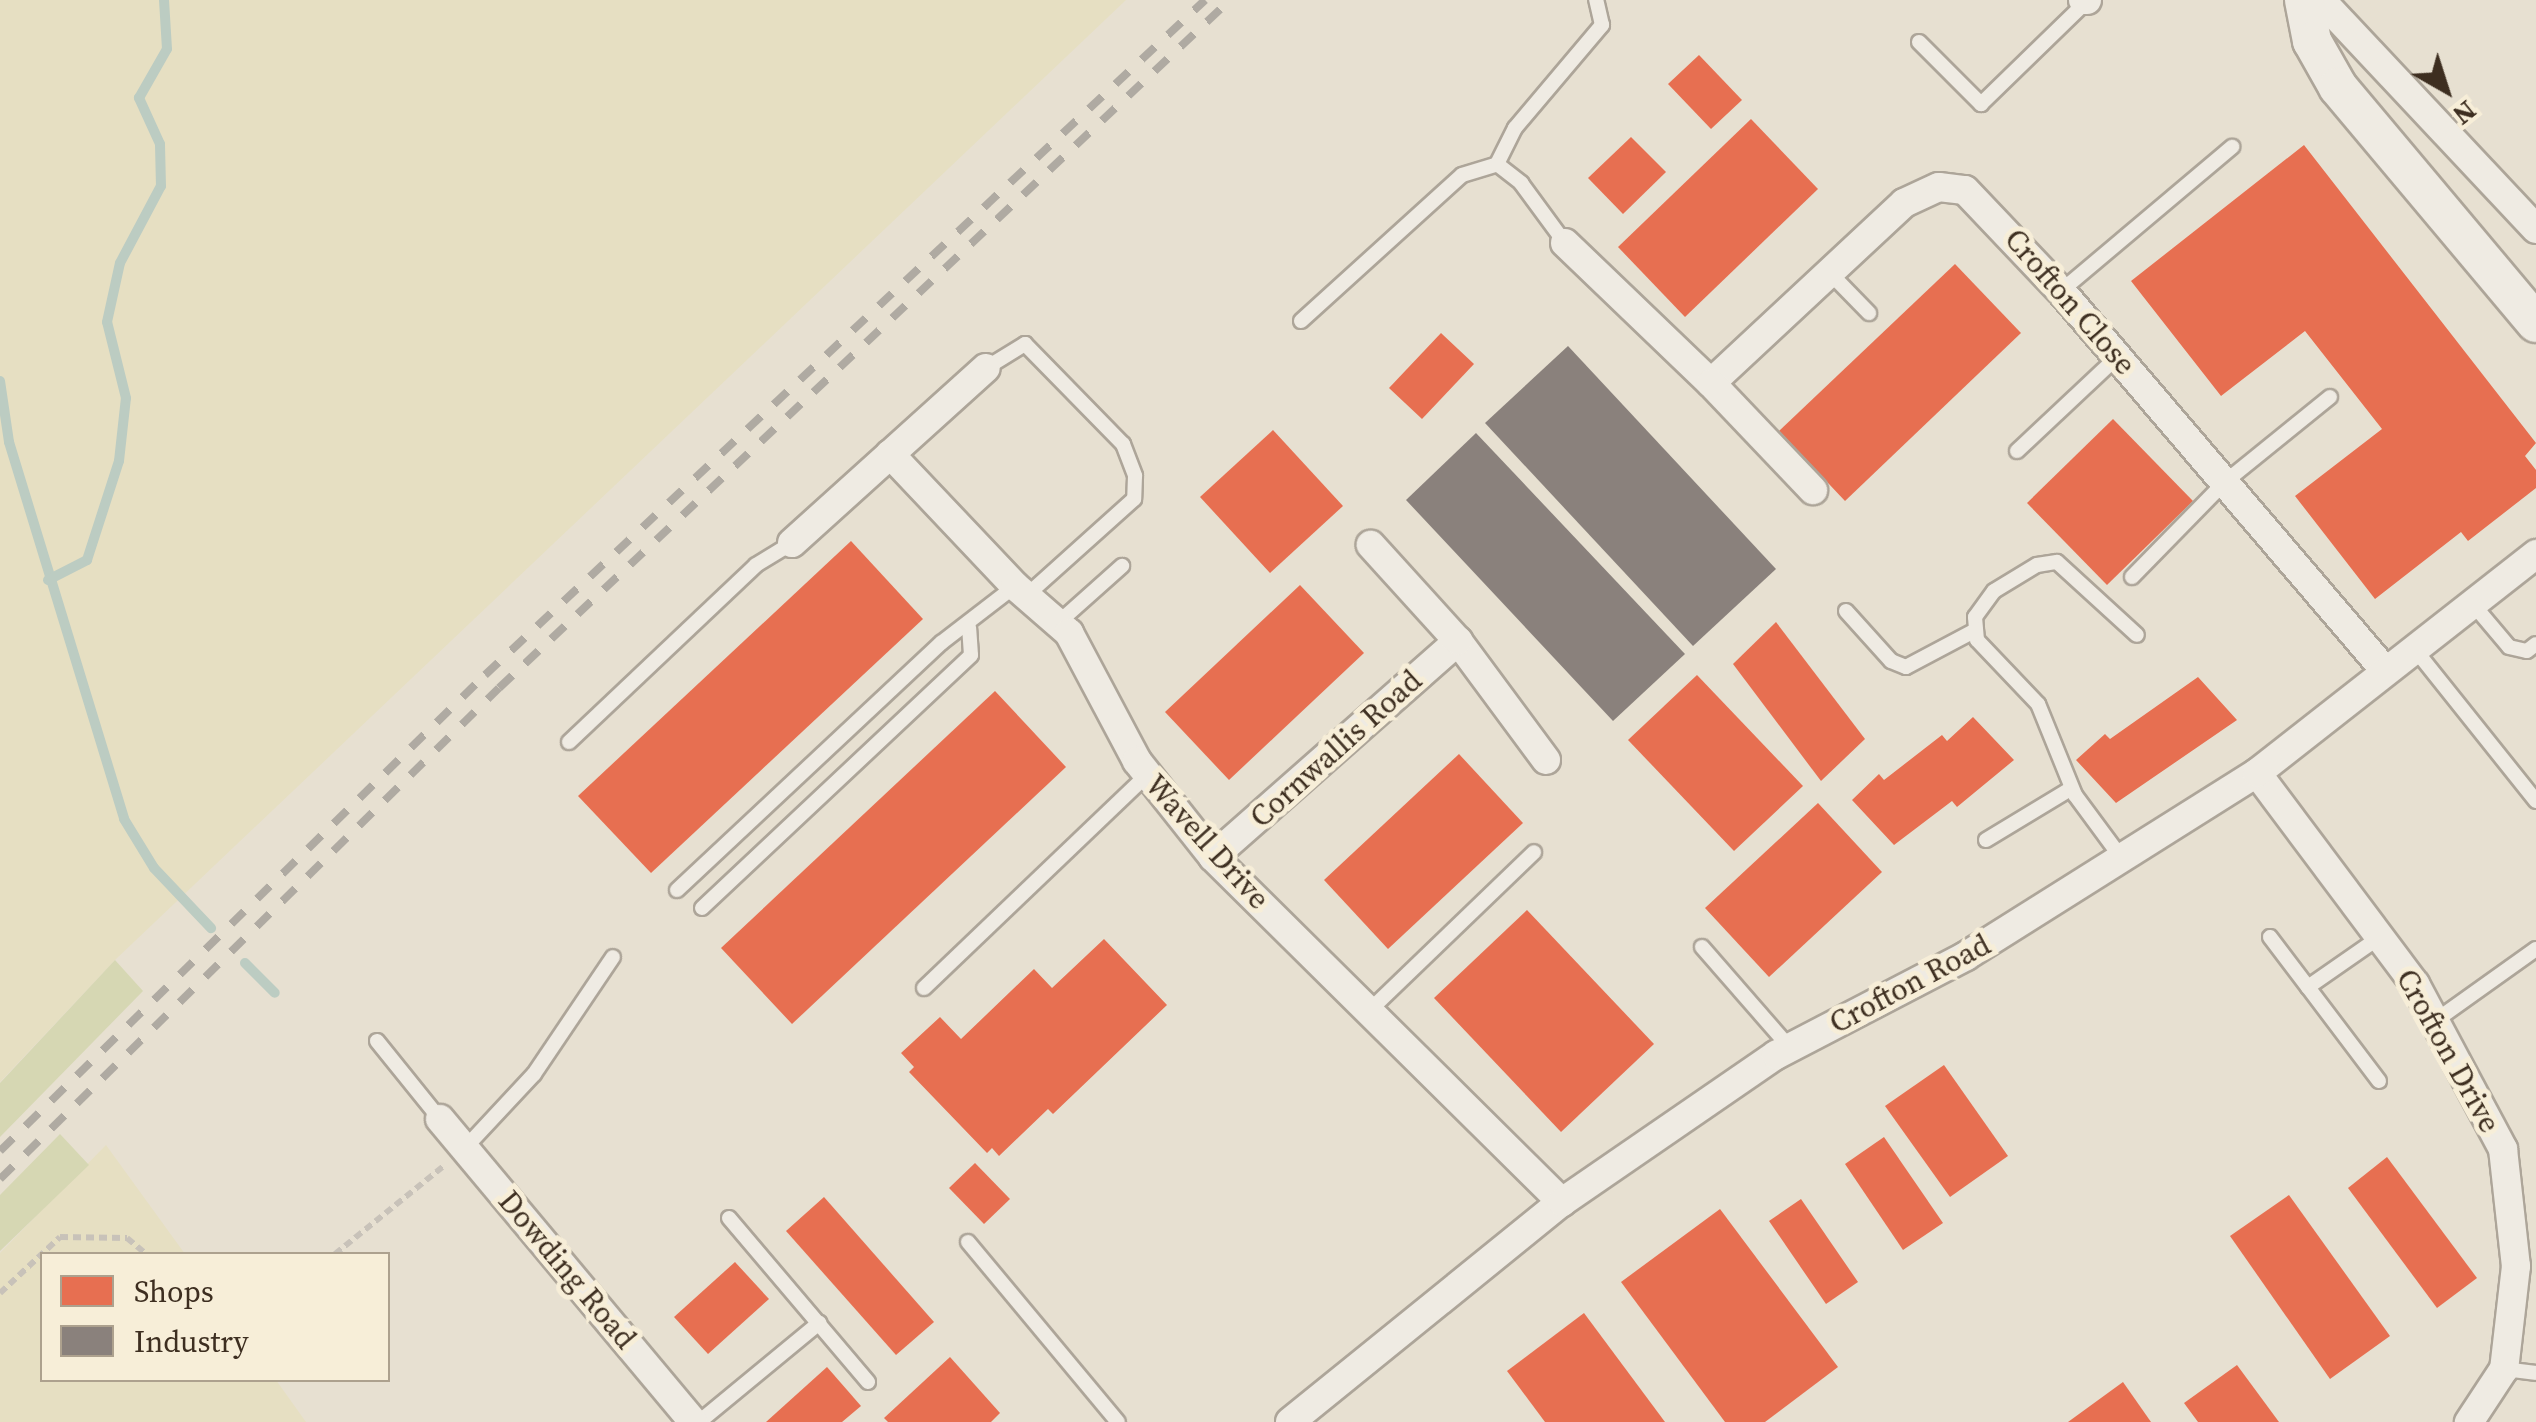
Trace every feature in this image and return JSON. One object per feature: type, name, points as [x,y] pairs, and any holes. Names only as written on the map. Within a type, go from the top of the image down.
[{"type":"main road","points":[[2304,0],[2312,40],[2338,87],[2536,323]]},
{"type":"street","points":[[2321,0],[2533,221]]},
{"type":"street","name":"Crofton Close","points":[[1711,383],[1904,203],[1939,187],[1965,190],[1992,212],[2384,668]]},
{"type":"street","points":[[1566,243],[1711,383],[1813,490]]},
{"type":"street","points":[[792,542],[986,368]]},
{"type":"street","name":"Wavell Drive","points":[[890,454],[1020,591],[1058,624],[1112,704],[1147,775],[1214,857],[1562,1202]]},
{"type":"street","points":[[1371,545],[1458,641],[1546,760]]},
{"type":"street","name":"Crofton Road","points":[[1290,1422],[1562,1202],[1790,1048],[1966,956],[2257,773],[2384,668],[2536,554]]},
{"type":"street","name":"Cornwallis Road","points":[[1214,857],[1458,641]]},
{"type":"street","name":"Crofton Drive","points":[[2257,773],[2380,938],[2435,1021],[2503,1149],[2516,1266],[2504,1368],[2469,1422]]},
{"type":"street","name":"Dowding Road","points":[[440,1119],[696,1422]]},
{"type":"lane","points":[[1302,321],[1462,175],[1497,164],[1515,128],[1602,24],[1596,0]]},
{"type":"lane","points":[[1919,42],[1981,104],[2085,1]]},
{"type":"lane","points":[[2061,291],[2232,147]]},
{"type":"lane","points":[[1497,164],[1521,183],[1566,243]]},
{"type":"lane","points":[[1830,272],[1869,313]]},
{"type":"lane","points":[[677,890],[942,643],[1020,591],[1134,499],[1135,476],[1124,444],[1025,344],[986,368]]},
{"type":"lane","points":[[2017,451],[2118,356]]},
{"type":"lane","points":[[2132,578],[2226,482],[2330,397]]},
{"type":"lane","points":[[569,742],[756,566],[792,542]]},
{"type":"lane","points":[[2123,860],[2072,788],[2038,704],[1976,640],[1974,617],[1994,591],[2037,565],[2057,562],[2136,635]]},
{"type":"lane","points":[[1058,624],[1122,566]]},
{"type":"lane","points":[[2472,602],[2510,647],[2526,651],[2536,644]]},
{"type":"lane","points":[[1846,611],[1891,661],[1906,667],[1976,630]]},
{"type":"lane","points":[[702,908],[971,655],[969,628]]},
{"type":"lane","points":[[2413,646],[2536,801]]},
{"type":"lane","points":[[924,988],[1147,775]]},
{"type":"lane","points":[[1986,840],[2072,788]]},
{"type":"lane","points":[[1369,1011],[1534,852]]},
{"type":"lane","points":[[2270,937],[2380,1081]]},
{"type":"lane","points":[[2308,987],[2380,938]]},
{"type":"lane","points":[[1702,947],[1790,1048]]},
{"type":"lane","points":[[2435,1021],[2536,948]]},
{"type":"lane","points":[[466,1148],[534,1074],[613,957]]},
{"type":"lane","points":[[377,1041],[440,1119]]},
{"type":"lane","points":[[730,1218],[868,1382]]},
{"type":"lane","points":[[968,1242],[1118,1422]]},
{"type":"lane","points":[[696,1422],[819,1324]]},
{"type":"lane","points":[[2504,1368],[2536,1373]]},
{"type":"path","points":[[338,1252],[466,1148]]},
{"type":"path","points":[[44,1252],[60,1237],[127,1238],[144,1252]]},
{"type":"path","points":[[0,1293],[40,1256]]},
{"type":"shaded area","points":[[0,0],[1126,0],[115,960],[0,1082]]},
{"type":"shaded area","points":[[106,1145],[184,1252],[40,1252],[40,1382],[277,1382],[306,1422],[0,1422],[0,1253]]},
{"type":"green space","points":[[115,960],[143,991],[0,1137],[0,1083]]},
{"type":"green space","points":[[60,1134],[89,1165],[0,1251],[0,1195]]},
{"type":"building: Shops","points":[[1699,55],[1742,100],[1711,129],[1668,84]]},
{"type":"building: Shops","points":[[1751,119],[1818,189],[1685,317],[1618,247]]},
{"type":"building: Shops","points":[[1631,137],[1666,172],[1623,214],[1588,178]]},
{"type":"building: Shops","points":[[2304,145],[2536,443],[2525,456],[2536,470],[2536,488],[2468,541],[2461,532],[2375,599],[2295,496],[2382,429],[2305,331],[2221,396],[2131,281]]},
{"type":"building: Shops","points":[[1955,264],[2021,333],[1845,501],[1779,431]]},
{"type":"building: Shops","points":[[1441,333],[1474,364],[1422,419],[1389,388]]},
{"type":"building: Shops","points":[[2113,419],[2193,501],[2107,585],[2027,503]]},
{"type":"building: Shops","points":[[1273,430],[1343,506],[1270,573],[1200,497]]},
{"type":"building: Shops","points":[[851,541],[923,619],[651,873],[578,796]]},
{"type":"building: Shops","points":[[1300,585],[1364,653],[1229,780],[1165,712]]},
{"type":"building: Shops","points":[[1776,622],[1865,739],[1821,781],[1733,664]]},
{"type":"building: Shops","points":[[1697,675],[1803,786],[1734,851],[1628,740]]},
{"type":"building: Shops","points":[[2198,677],[2237,720],[2116,803],[2076,760],[2105,734],[2110,739]]},
{"type":"building: Shops","points":[[995,691],[1066,767],[792,1024],[721,948]]},
{"type":"building: Shops","points":[[1973,717],[2014,760],[1957,807],[1952,801],[1894,845],[1852,800],[1879,774],[1884,780],[1942,735],[1947,741]]},
{"type":"building: Shops","points":[[1459,754],[1523,823],[1388,949],[1324,880]]},
{"type":"building: Shops","points":[[1818,803],[1882,872],[1769,977],[1705,908]]},
{"type":"building: Shops","points":[[1527,910],[1654,1044],[1561,1132],[1434,998]]},
{"type":"building: Shops","points":[[1104,939],[1167,1005],[1053,1114],[1048,1109],[999,1156],[992,1148],[987,1153],[909,1072],[914,1067],[901,1053],[940,1017],[961,1039],[1034,969],[1052,988]]},
{"type":"building: Shops","points":[[1944,1065],[2008,1156],[1950,1197],[1885,1106]]},
{"type":"building: Shops","points":[[1884,1137],[1943,1223],[1903,1250],[1845,1164]]},
{"type":"building: Shops","points":[[2387,1157],[2477,1278],[2437,1308],[2348,1188]]},
{"type":"building: Shops","points":[[975,1163],[1010,1199],[984,1224],[949,1188]]},
{"type":"building: Shops","points":[[2289,1195],[2390,1336],[2330,1379],[2230,1236]]},
{"type":"building: Shops","points":[[824,1197],[934,1322],[896,1355],[786,1231]]},
{"type":"building: Shops","points":[[1801,1199],[1858,1282],[1826,1304],[1769,1221]]},
{"type":"building: Shops","points":[[1720,1209],[1838,1367],[1765,1422],[1725,1422],[1621,1282]]},
{"type":"building: Shops","points":[[735,1262],[769,1299],[708,1354],[674,1317]]},
{"type":"building: Shops","points":[[1584,1313],[1665,1422],[1545,1422],[1507,1371]]},
{"type":"building: Shops","points":[[950,1357],[1000,1413],[991,1422],[888,1422],[884,1418]]},
{"type":"building: Shops","points":[[2237,1365],[2279,1422],[2198,1422],[2184,1403]]},
{"type":"building: Shops","points":[[827,1367],[861,1406],[842,1422],[766,1422]]},
{"type":"building: Shops","points":[[2123,1382],[2151,1422],[2068,1422]]},
{"type":"building: Industry","points":[[1568,346],[1776,569],[1693,646],[1485,423]]},
{"type":"building: Industry","points":[[1476,433],[1685,654],[1613,721],[1406,500]]},
{"type":"waterway","points":[[48,580],[87,560],[119,461],[126,398],[107,322],[120,263],[161,186],[160,144],[139,98],[167,49],[164,0]]},
{"type":"waterway","points":[[0,381],[9,442],[124,819],[154,868],[211,928]]},
{"type":"waterway","points":[[245,963],[275,993]]},
{"type":"railway","points":[[0,1151],[485,675],[1205,0]]},
{"type":"railway","points":[[0,1179],[499,688],[1230,0]]}]
